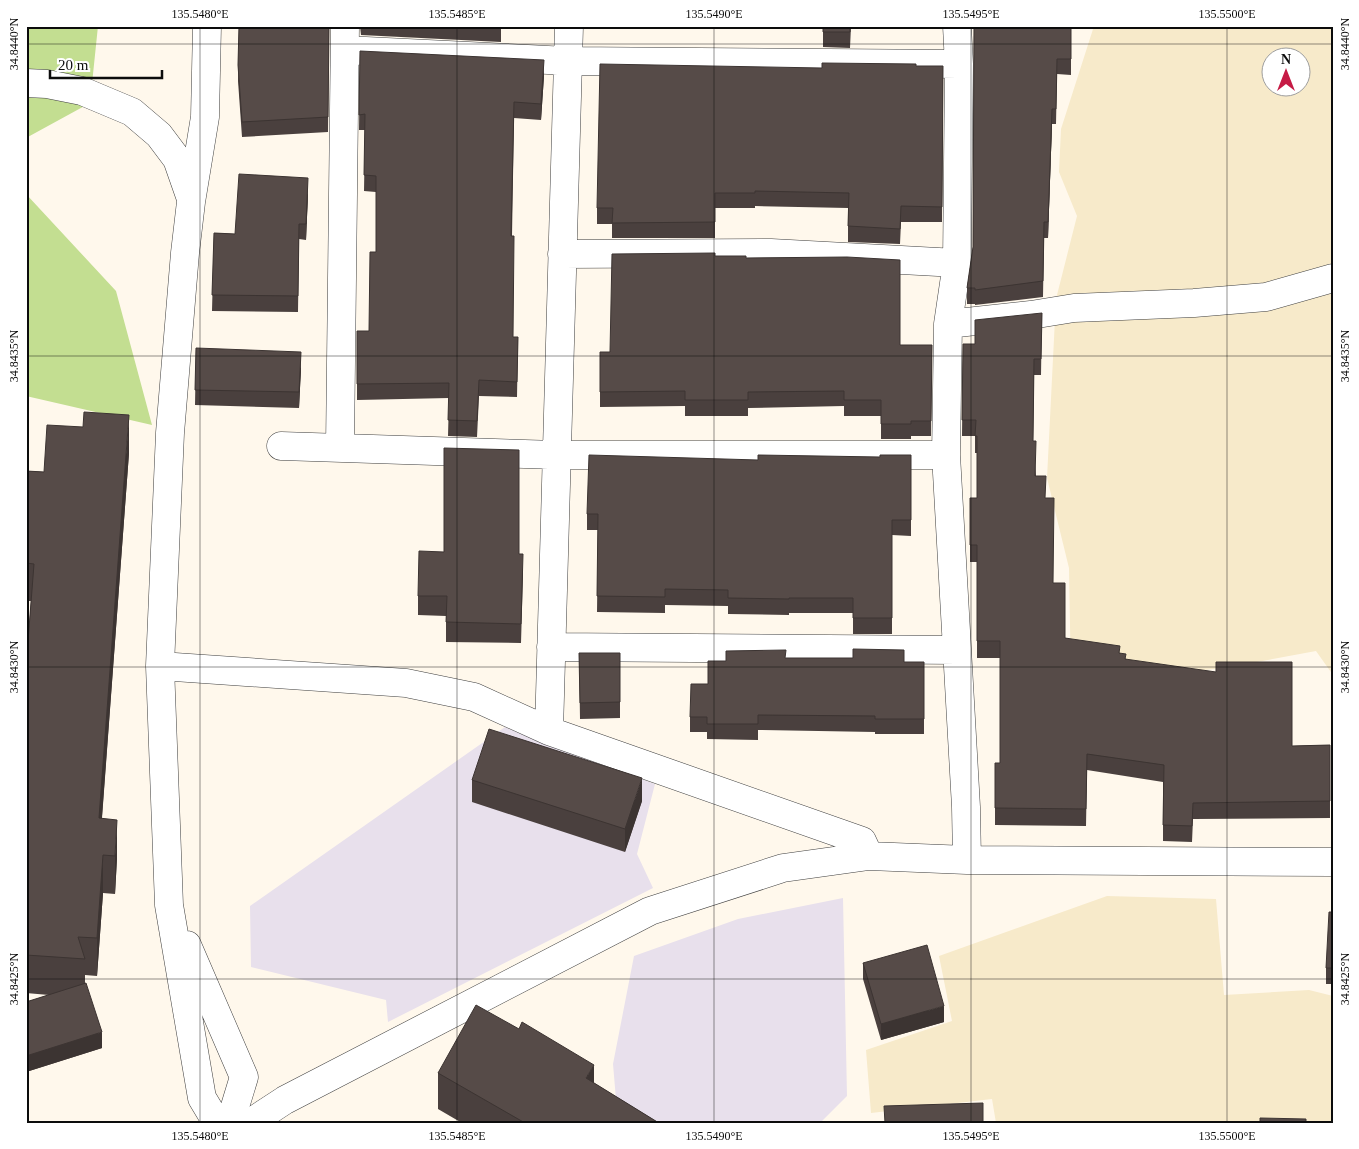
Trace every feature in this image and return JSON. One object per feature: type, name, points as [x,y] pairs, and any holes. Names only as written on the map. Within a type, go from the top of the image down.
[{"type":"street","points":[[207,26],[205,117],[185,253],[170,433],[160,666],[169,905],[202,1098],[216,1123]]},
{"type":"street","points":[[549,731],[569,26]]},
{"type":"street","points":[[957,26],[959,64],[957,263],[948,324],[946,455],[966,807],[967,860]]},
{"type":"street","points":[[340,446],[345,38],[568,62],[959,64]]},
{"type":"street","points":[[26,83],[47,84],[82,91],[132,112],[158,135],[176,159],[191,202]]},
{"type":"street","points":[[562,254],[771,253],[957,263]]},
{"type":"street","points":[[948,324],[1031,315],[1074,308],[1266,297],[1333,278]]},
{"type":"street","points":[[281,446],[340,446],[557,455],[946,455]]},
{"type":"street","points":[[551,647],[957,650]]},
{"type":"street","points":[[160,666],[406,683],[474,697],[549,731],[862,842],[869,856]]},
{"type":"street","points":[[250,1123],[285,1100],[650,911],[783,868],[869,856],[967,860],[1333,862]]},
{"type":"street","points":[[169,905],[244,1077],[230,1123]]},
{"type":"shaded area","points":[[1094,26],[1333,26],[1333,675],[1316,651],[1224,668],[1071,683],[1069,568],[1047,478],[1056,299],[1077,216],[1059,172],[1061,129]]},
{"type":"shaded area","points":[[505,727],[655,784],[637,854],[653,888],[388,1022],[386,1000],[251,967],[250,906]]},
{"type":"shaded area","points":[[1107,896],[1216,899],[1224,995],[1309,990],[1333,996],[1333,1123],[996,1123],[992,1099],[871,1113],[866,1050],[952,1021],[939,956]]},
{"type":"shaded area","points":[[843,898],[847,1096],[820,1123],[618,1123],[613,1064],[634,956],[738,919]]},
{"type":"green space","points":[[26,26],[98,26],[90,103],[26,138]]},
{"type":"green space","points":[[26,194],[116,291],[152,425],[26,396]]},
{"type":"building","points":[[239,26],[329,26],[328,117],[242,122],[238,65]]},
{"type":"building","points":[[823,26],[850,26],[850,32],[823,32]]},
{"type":"building","points":[[974,26],[1071,26],[1071,59],[1057,59],[1056,109],[1052,109],[1048,222],[1044,222],[1043,281],[975,290],[975,288],[967,288],[973,247]]},
{"type":"building","points":[[360,51],[544,60],[541,104],[514,102],[511,236],[514,236],[513,337],[518,337],[517,382],[479,380],[477,421],[448,420],[449,383],[357,384],[357,331],[369,331],[370,252],[376,252],[376,176],[364,175],[365,114],[359,115]]},
{"type":"building","points":[[822,63],[943,66],[942,207],[901,206],[900,229],[848,226],[849,193],[755,191],[755,193],[715,193],[715,222],[612,223],[613,208],[597,208],[600,64],[822,68]]},
{"type":"building","points":[[239,174],[308,178],[306,224],[299,224],[298,296],[212,295],[214,233],[235,234]]},
{"type":"building","points":[[715,253],[715,256],[746,256],[746,258],[847,257],[900,260],[900,345],[932,345],[931,421],[911,421],[911,424],[881,424],[881,400],[844,400],[844,391],[748,392],[748,400],[685,400],[685,391],[600,392],[600,352],[610,352],[612,254]]},
{"type":"building","points":[[1042,313],[1041,359],[1034,359],[1033,441],[1036,441],[1035,476],[1046,476],[1045,498],[1054,498],[1053,583],[1065,583],[1065,638],[1120,646],[1119,653],[1126,654],[1125,659],[1216,672],[1216,662],[1292,662],[1292,746],[1330,745],[1330,801],[1193,803],[1192,826],[1163,825],[1164,765],[1087,754],[1086,809],[995,808],[995,763],[1000,763],[1000,641],[977,641],[977,545],[970,545],[970,498],[977,498],[977,436],[975,436],[976,420],[962,420],[963,344],[975,344],[975,320]]},
{"type":"building","points":[[196,348],[301,352],[299,392],[195,390]]},
{"type":"building","points":[[84,412],[129,415],[99,818],[117,820],[115,856],[103,855],[97,938],[78,937],[85,959],[26,955],[26,667],[34,564],[26,563],[26,471],[44,472],[47,425],[83,427]]},
{"type":"building","points":[[444,448],[519,450],[519,554],[523,554],[521,624],[446,622],[447,596],[418,596],[419,551],[444,552]]},
{"type":"building","points":[[589,455],[758,460],[758,455],[880,457],[880,455],[911,455],[911,520],[892,520],[892,618],[853,618],[853,598],[728,598],[728,590],[665,589],[665,597],[597,596],[598,514],[587,514]]},
{"type":"building","points":[[853,649],[904,650],[904,662],[924,662],[924,719],[875,719],[875,716],[758,715],[758,724],[707,724],[707,717],[690,717],[691,684],[708,684],[708,661],[726,661],[726,651],[786,650],[785,658],[853,658]]},
{"type":"building","points":[[579,653],[620,653],[620,702],[580,703]]},
{"type":"building","points":[[489,729],[642,778],[625,829],[472,780]]},
{"type":"building","points":[[1329,912],[1333,912],[1333,968],[1326,968]]},
{"type":"building","points":[[927,945],[944,1006],[881,1024],[863,963]]},
{"type":"building","points":[[86,983],[102,1032],[26,1056],[26,1002]]},
{"type":"building","points":[[476,1005],[519,1029],[522,1022],[594,1065],[586,1078],[659,1123],[525,1123],[438,1073]]},
{"type":"building","points":[[983,1103],[983,1123],[885,1123],[884,1106]]},
{"type":"building","points":[[1260,1118],[1306,1119],[1306,1123],[1260,1123]]}]
